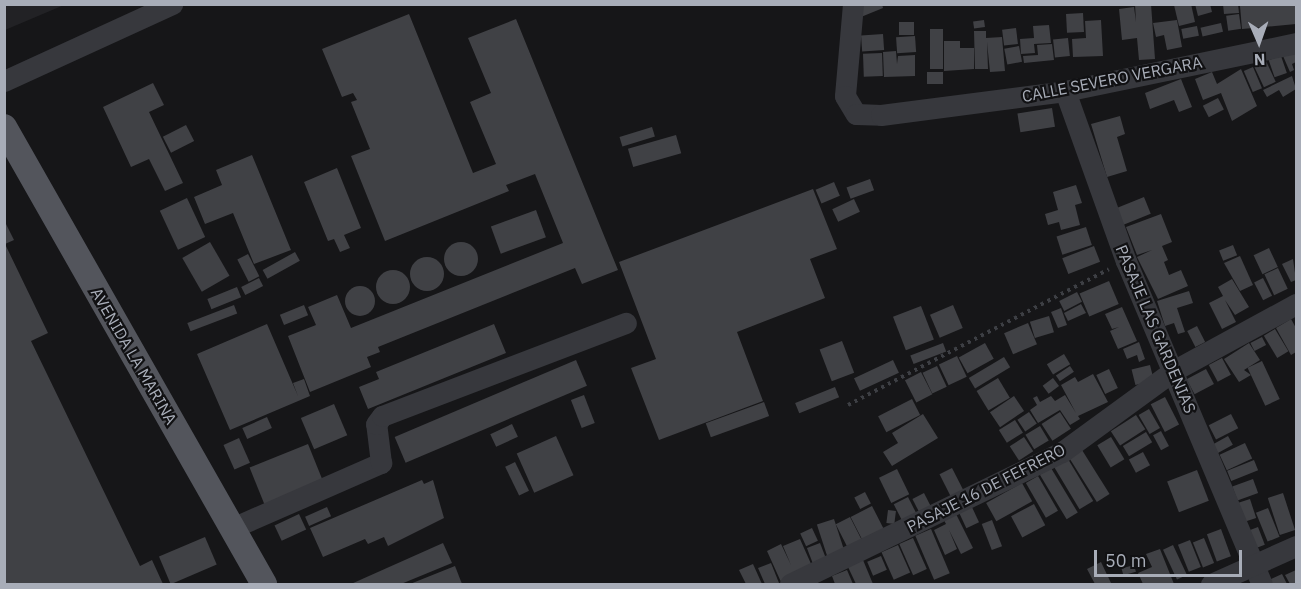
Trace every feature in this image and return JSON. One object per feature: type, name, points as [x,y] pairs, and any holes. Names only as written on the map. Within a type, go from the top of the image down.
[{"type":"main road","name":"AVENIDA LA MARINA","points":[[4,127],[264,585]]},
{"type":"street","points":[[4,81],[172,4]]},
{"type":"street","name":"CALLE SEVERO VERGARA","points":[[853,4],[845,96],[856,114],[880,115],[1065,91],[1296,43]]},
{"type":"street","name":"PASAJE LAS GARDENIAS","points":[[1065,91],[1126,261],[1256,564],[1262,585]]},
{"type":"street","name":"PASAJE 16 DE FEFRERO","points":[[790,585],[1062,452],[1173,371],[1296,304]]},
{"type":"street","points":[[232,528],[381,463],[376,424],[382,416],[626,323]]},
{"type":"street","points":[[1211,585],[1296,546]]},
{"type":"path","points":[[848,405],[1126,261]]},
{"type":"shaded area","points":[[5,4],[64,4],[64,5],[5,30]]},
{"type":"building","points":[[857,4],[882,4],[883,8],[861,17]]},
{"type":"building","points":[[1135,4],[1151,4],[1155,59],[1139,60],[1137,38],[1122,40],[1119,9],[1134,7],[1136,22]]},
{"type":"building","points":[[1191,4],[1195,22],[1179,26],[1174,5]]},
{"type":"building","points":[[1195,4],[1210,4],[1212,12],[1198,16]]},
{"type":"building","points":[[1223,4],[1238,4],[1239,13],[1224,14]]},
{"type":"building","points":[[1295,4],[1296,24],[1242,29],[1240,6]]},
{"type":"building","points":[[1083,13],[1084,32],[1067,33],[1066,14]]},
{"type":"building","points":[[409,14],[473,173],[496,164],[470,102],[491,93],[468,38],[516,19],[618,270],[582,284],[575,268],[378,347],[380,352],[367,357],[371,367],[310,392],[288,336],[316,325],[308,307],[337,295],[351,328],[563,243],[535,174],[506,185],[509,191],[385,241],[351,156],[370,149],[351,102],[357,100],[353,93],[342,97],[322,49]]},
{"type":"building","points":[[1239,14],[1241,29],[1228,31],[1226,16]]},
{"type":"building","points":[[984,20],[985,27],[974,28],[973,22]]},
{"type":"building","points":[[1101,20],[1103,56],[1073,57],[1072,39],[1086,38],[1085,21]]},
{"type":"building","points":[[1177,20],[1182,47],[1167,50],[1164,35],[1156,37],[1153,23]]},
{"type":"building","points":[[899,22],[914,22],[914,35],[899,35]]},
{"type":"building","points":[[1221,23],[1223,32],[1203,36],[1201,28]]},
{"type":"building","points":[[1049,25],[1051,43],[1034,44],[1035,53],[1021,54],[1020,39],[1034,38],[1033,26]]},
{"type":"building","points":[[1197,26],[1199,36],[1183,39],[1181,29]]},
{"type":"building","points":[[1016,28],[1018,44],[1004,46],[1002,30]]},
{"type":"building","points":[[930,29],[943,29],[943,69],[930,69]]},
{"type":"building","points":[[974,31],[986,31],[986,38],[1002,37],[1005,71],[990,72],[987,42],[988,69],[975,69]]},
{"type":"building","points":[[883,34],[884,50],[862,51],[861,36]]},
{"type":"building","points":[[915,36],[916,52],[897,53],[896,37]]},
{"type":"building","points":[[1068,38],[1070,56],[1055,57],[1053,40]]},
{"type":"building","points":[[944,41],[960,41],[960,48],[974,48],[974,69],[944,71]]},
{"type":"building","points":[[1052,44],[1054,60],[1024,63],[1023,56],[1038,55],[1037,45]]},
{"type":"building","points":[[1019,46],[1022,62],[1007,65],[1004,49]]},
{"type":"building","points":[[1296,50],[1296,62],[1292,64],[1294,70],[1290,72],[1283,56]]},
{"type":"building","points":[[896,51],[897,64],[898,56],[915,55],[915,76],[884,77],[883,52]]},
{"type":"building","points":[[882,53],[883,76],[864,77],[863,54]]},
{"type":"building","points":[[1281,56],[1287,73],[1275,77],[1269,60]]},
{"type":"building","points":[[1266,61],[1276,82],[1264,87],[1254,66]]},
{"type":"building","points":[[1253,67],[1262,88],[1253,92],[1244,71]]},
{"type":"building","points":[[1241,69],[1257,106],[1232,121],[1221,93],[1203,100],[1195,79],[1212,72],[1217,84]]},
{"type":"building","points":[[927,72],[943,72],[943,84],[927,84]]},
{"type":"building","points":[[1292,76],[1296,89],[1283,97],[1279,90],[1267,97],[1263,90]]},
{"type":"building","points":[[1181,79],[1192,107],[1179,112],[1174,100],[1150,109],[1145,93]]},
{"type":"building","points":[[153,83],[164,105],[149,112],[183,183],[165,191],[149,159],[131,167],[103,107]]},
{"type":"building","points":[[1218,98],[1224,110],[1209,117],[1203,106]]},
{"type":"building","points":[[1052,108],[1055,127],[1020,132],[1017,113]]},
{"type":"building","points":[[1120,116],[1125,134],[1117,137],[1127,171],[1107,177],[1091,124]]},
{"type":"building","points":[[186,125],[194,141],[171,153],[163,137]]},
{"type":"building","points":[[652,127],[655,137],[622,147],[619,137]]},
{"type":"building","points":[[676,135],[681,153],[633,167],[628,149]]},
{"type":"building","points":[[252,155],[291,250],[254,264],[233,213],[205,224],[194,197],[222,185],[216,170]]},
{"type":"building","points":[[337,168],[361,228],[344,235],[350,248],[340,252],[334,239],[328,241],[304,182]]},
{"type":"building","points":[[870,179],[874,190],[851,199],[847,188]]},
{"type":"building","points":[[834,182],[840,196],[821,204],[816,190]]},
{"type":"building","points":[[1076,185],[1082,203],[1075,205],[1080,225],[1061,230],[1059,222],[1048,225],[1045,214],[1058,210],[1053,192]]},
{"type":"building","points":[[813,189],[837,249],[810,259],[825,298],[737,332],[763,401],[659,440],[631,368],[656,359],[619,262]]},
{"type":"building","points":[[1144,197],[1151,214],[1123,225],[1116,208]]},
{"type":"building","points":[[187,198],[205,237],[178,250],[160,211]]},
{"type":"building","points":[[854,199],[860,212],[838,222],[832,209]]},
{"type":"building","points":[[536,210],[546,237],[501,254],[491,226]]},
{"type":"building","points":[[1161,214],[1172,242],[1162,246],[1168,260],[1164,262],[1169,275],[1181,270],[1188,286],[1158,299],[1137,257],[1152,250],[1137,255],[1126,227]]},
{"type":"building","points":[[4,220],[14,240],[5,244],[48,333],[31,341],[140,566],[152,560],[163,584],[4,584]]},
{"type":"building","points":[[1086,227],[1092,245],[1062,255],[1057,237]]},
{"type":"building","points":[[210,242],[230,276],[202,292],[182,258]]},
{"type":"building","points":[[461,242],[473,247],[478,259],[473,271],[461,276],[449,271],[444,259],[449,247]]},
{"type":"building","points":[[1233,245],[1237,255],[1223,261],[1219,251]]},
{"type":"building","points":[[1094,246],[1100,262],[1068,274],[1062,258]]},
{"type":"building","points":[[1269,248],[1278,267],[1262,274],[1254,255]]},
{"type":"building","points":[[295,252],[300,261],[267,279],[263,270]]},
{"type":"building","points":[[248,254],[259,276],[249,282],[237,259]]},
{"type":"building","points":[[1240,256],[1253,285],[1240,291],[1224,263]]},
{"type":"building","points":[[427,257],[439,262],[444,274],[439,286],[427,291],[415,286],[410,274],[415,262]]},
{"type":"building","points":[[1293,259],[1296,280],[1291,282],[1282,264]]},
{"type":"building","points":[[1278,268],[1288,289],[1274,295],[1264,274]]},
{"type":"building","points":[[393,270],[405,275],[410,287],[405,299],[393,304],[381,299],[376,287],[381,275]]},
{"type":"building","points":[[259,278],[263,286],[245,295],[241,287]]},
{"type":"building","points":[[1263,278],[1272,296],[1263,300],[1254,283]]},
{"type":"building","points":[[1232,279],[1249,307],[1235,315],[1225,300],[1236,322],[1222,329],[1209,303],[1223,296],[1218,287]]},
{"type":"building","points":[[1109,281],[1119,304],[1089,317],[1080,294]]},
{"type":"building","points":[[360,286],[371,290],[375,301],[371,312],[360,316],[349,312],[345,301],[349,290]]},
{"type":"building","points":[[237,287],[241,297],[211,309],[207,299]]},
{"type":"building","points":[[1189,291],[1193,303],[1177,308],[1185,332],[1178,334],[1174,323],[1165,326],[1157,301]]},
{"type":"building","points":[[1077,292],[1082,302],[1064,311],[1059,301]]},
{"type":"building","points":[[1081,304],[1086,313],[1068,321],[1064,313]]},
{"type":"building","points":[[234,305],[237,313],[191,331],[187,323]]},
{"type":"building","points":[[304,305],[308,315],[284,325],[280,315]]},
{"type":"building","points":[[953,305],[963,328],[940,338],[930,315]]},
{"type":"building","points":[[921,306],[934,340],[906,350],[893,317]]},
{"type":"building","points":[[1122,307],[1137,341],[1118,349],[1110,331],[1119,327],[1112,329],[1105,314]]},
{"type":"building","points":[[1061,308],[1067,325],[1058,328],[1051,312]]},
{"type":"building","points":[[1049,316],[1054,332],[1035,338],[1030,322]]},
{"type":"building","points":[[1291,319],[1296,328],[1296,352],[1291,355],[1276,328]]},
{"type":"building","points":[[1028,323],[1037,344],[1013,354],[1004,333]]},
{"type":"building","points":[[267,324],[298,396],[293,383],[304,379],[310,396],[230,430],[197,354]]},
{"type":"building","points":[[494,324],[506,353],[368,409],[359,387],[379,379],[376,372]]},
{"type":"building","points":[[1197,326],[1205,342],[1195,347],[1187,331]]},
{"type":"building","points":[[1275,329],[1288,351],[1277,358],[1264,336]]},
{"type":"building","points":[[1262,337],[1266,345],[1255,351],[1250,343]]},
{"type":"building","points":[[842,341],[854,373],[832,381],[820,350]]},
{"type":"building","points":[[1139,342],[1145,359],[1139,362],[1137,355],[1127,359],[1123,349]]},
{"type":"building","points":[[943,343],[946,351],[914,364],[910,356]]},
{"type":"building","points":[[985,343],[994,359],[967,373],[959,358]]},
{"type":"building","points":[[1249,343],[1260,360],[1244,370],[1251,375],[1239,382],[1224,359]]},
{"type":"building","points":[[1064,354],[1070,364],[1053,375],[1047,364]]},
{"type":"building","points":[[957,356],[967,377],[949,385],[939,364]]},
{"type":"building","points":[[1004,357],[1010,367],[975,388],[969,378]]},
{"type":"building","points":[[1222,358],[1231,375],[1218,382],[1209,365]]},
{"type":"building","points":[[576,360],[587,386],[406,463],[395,437]]},
{"type":"building","points":[[893,360],[899,373],[860,391],[854,378]]},
{"type":"building","points":[[1262,361],[1280,399],[1265,406],[1247,368]]},
{"type":"building","points":[[1150,365],[1154,381],[1135,385],[1132,370]]},
{"type":"building","points":[[937,366],[947,387],[932,394],[922,373]]},
{"type":"building","points":[[1070,366],[1074,372],[1060,381],[1056,376]]},
{"type":"building","points":[[1109,369],[1118,388],[1105,394],[1096,375]]},
{"type":"building","points":[[1206,369],[1214,384],[1195,394],[1187,379]]},
{"type":"building","points":[[921,372],[932,394],[916,402],[905,380]]},
{"type":"building","points":[[1093,374],[1108,402],[1078,416],[1080,419],[1070,425],[1060,410],[1038,423],[1030,410],[1037,405],[1033,398],[1037,396],[1040,402],[1051,396],[1055,401],[1065,395],[1076,413],[1061,385],[1075,377],[1078,382]]},
{"type":"building","points":[[998,378],[1010,398],[988,411],[977,391]]},
{"type":"building","points":[[1053,378],[1059,386],[1049,394],[1043,386]]},
{"type":"building","points":[[835,387],[839,397],[799,413],[795,403]]},
{"type":"building","points":[[584,395],[595,423],[582,428],[571,400]]},
{"type":"building","points":[[1014,396],[1024,411],[1000,427],[990,412]]},
{"type":"building","points":[[1165,397],[1179,425],[1165,432],[1151,404]]},
{"type":"building","points":[[912,399],[920,415],[886,432],[878,416]]},
{"type":"building","points":[[764,402],[769,416],[711,437],[706,423]]},
{"type":"building","points":[[334,404],[347,435],[314,449],[301,418]]},
{"type":"building","points":[[1149,409],[1160,428],[1150,434],[1139,415]]},
{"type":"building","points":[[1029,412],[1037,424],[1025,431],[1017,420]]},
{"type":"building","points":[[1060,412],[1071,429],[1052,441],[1042,424]]},
{"type":"building","points":[[923,414],[938,438],[892,466],[883,452],[898,443],[892,433]]},
{"type":"building","points":[[1231,414],[1238,428],[1216,440],[1209,425]]},
{"type":"building","points":[[1136,415],[1145,429],[1120,446],[1111,431]]},
{"type":"building","points":[[267,417],[272,428],[247,439],[242,428]]},
{"type":"building","points":[[1015,420],[1023,433],[1007,443],[999,430]]},
{"type":"building","points":[[512,424],[518,437],[496,447],[490,434]]},
{"type":"building","points":[[1040,426],[1049,441],[1034,449],[1025,435]]},
{"type":"building","points":[[1161,431],[1169,446],[1161,450],[1153,435]]},
{"type":"building","points":[[1146,432],[1152,442],[1129,456],[1123,446]]},
{"type":"building","points":[[556,436],[573,475],[534,493],[517,453]]},
{"type":"building","points":[[1228,436],[1233,445],[1218,453],[1213,444]]},
{"type":"building","points":[[1024,437],[1033,451],[1019,461],[1010,446]]},
{"type":"building","points":[[1111,437],[1124,459],[1111,468],[1097,445]]},
{"type":"building","points":[[239,438],[250,463],[234,470],[223,445]]},
{"type":"building","points":[[1245,443],[1252,458],[1227,470],[1220,455]]},
{"type":"building","points":[[308,444],[324,483],[265,507],[250,468]]},
{"type":"building","points":[[1082,450],[1110,494],[1097,502],[1069,458]]},
{"type":"building","points":[[1143,452],[1150,465],[1136,473],[1129,460]]},
{"type":"building","points":[[1068,459],[1093,501],[1080,509],[1054,467]]},
{"type":"building","points":[[1254,460],[1258,470],[1231,481],[1227,471]]},
{"type":"building","points":[[515,462],[529,491],[519,496],[505,467]]},
{"type":"building","points":[[952,468],[965,494],[953,500],[940,474]]},
{"type":"building","points":[[1051,468],[1078,513],[1067,519],[1040,475]]},
{"type":"building","points":[[897,469],[909,494],[891,503],[879,478]]},
{"type":"building","points":[[1197,470],[1209,501],[1179,512],[1167,481]]},
{"type":"building","points":[[1038,476],[1058,511],[1046,518],[1026,483]]},
{"type":"building","points":[[1253,479],[1258,493],[1237,501],[1232,487]]},
{"type":"building","points":[[422,480],[424,484],[433,480],[444,518],[388,546],[384,537],[368,544],[365,539],[323,557],[310,528]]},
{"type":"building","points":[[1022,483],[1032,501],[996,521],[986,503]]},
{"type":"building","points":[[865,492],[871,504],[860,509],[854,497]]},
{"type":"building","points":[[924,493],[933,511],[921,517],[912,499]]},
{"type":"building","points":[[1283,493],[1295,530],[1280,535],[1268,498]]},
{"type":"building","points":[[908,497],[917,515],[903,522],[894,504]]},
{"type":"building","points":[[1250,499],[1256,518],[1244,522],[1238,503]]},
{"type":"building","points":[[1034,504],[1045,525],[1022,537],[1011,516]]},
{"type":"building","points":[[971,505],[979,522],[966,528],[958,511]]},
{"type":"building","points":[[872,506],[885,532],[864,543],[851,517]]},
{"type":"building","points":[[327,507],[331,516],[309,526],[305,517]]},
{"type":"building","points":[[1268,508],[1280,537],[1268,542],[1256,513]]},
{"type":"building","points":[[888,510],[896,511],[894,524],[886,523]]},
{"type":"building","points":[[955,512],[973,548],[961,554],[949,530],[957,549],[945,555],[934,530],[946,524],[943,518]]},
{"type":"building","points":[[299,514],[306,529],[282,541],[275,525]]},
{"type":"building","points":[[850,517],[863,543],[849,550],[836,524]]},
{"type":"building","points":[[834,519],[845,552],[828,558],[817,525]]},
{"type":"building","points":[[992,520],[1002,546],[992,550],[982,524]]},
{"type":"building","points":[[1258,527],[1265,545],[1254,549],[1247,531]]},
{"type":"building","points":[[812,528],[818,541],[806,546],[800,533]]},
{"type":"building","points":[[931,529],[950,573],[934,580],[915,536]]},
{"type":"building","points":[[1221,529],[1231,556],[1217,561],[1207,534]]},
{"type":"building","points":[[205,537],[217,565],[171,584],[159,557]]},
{"type":"building","points":[[913,538],[927,569],[913,575],[899,544]]},
{"type":"building","points":[[1204,538],[1214,563],[1203,568],[1193,542]]},
{"type":"building","points":[[800,539],[812,566],[781,582],[767,551],[781,544],[791,565],[783,546]]},
{"type":"building","points":[[1190,540],[1201,567],[1189,572],[1178,545]]},
{"type":"building","points":[[443,543],[452,563],[401,584],[351,584]]},
{"type":"building","points":[[820,543],[826,559],[813,564],[807,548]]},
{"type":"building","points":[[898,545],[910,572],[894,580],[882,552]]},
{"type":"building","points":[[1173,545],[1187,575],[1177,580],[1163,550]]},
{"type":"building","points":[[1160,549],[1174,584],[1143,584],[1138,573],[1152,567],[1146,554]]},
{"type":"building","points":[[881,556],[887,570],[873,576],[867,562]]},
{"type":"building","points":[[863,560],[873,584],[856,584],[848,567]]},
{"type":"building","points":[[1101,562],[1111,583],[1095,584],[1087,569]]},
{"type":"building","points":[[771,563],[779,583],[765,584],[758,568]]},
{"type":"building","points":[[753,564],[762,584],[746,584],[739,570]]},
{"type":"building","points":[[1134,565],[1136,572],[1123,575],[1122,569]]},
{"type":"building","points":[[455,566],[462,584],[410,584]]},
{"type":"building","points":[[847,570],[853,584],[835,584],[832,576]]},
{"type":"building","points":[[1296,570],[1296,584],[1290,584],[1285,575]]},
{"type":"building","points":[[1282,574],[1287,584],[1268,584],[1267,581]]}]
